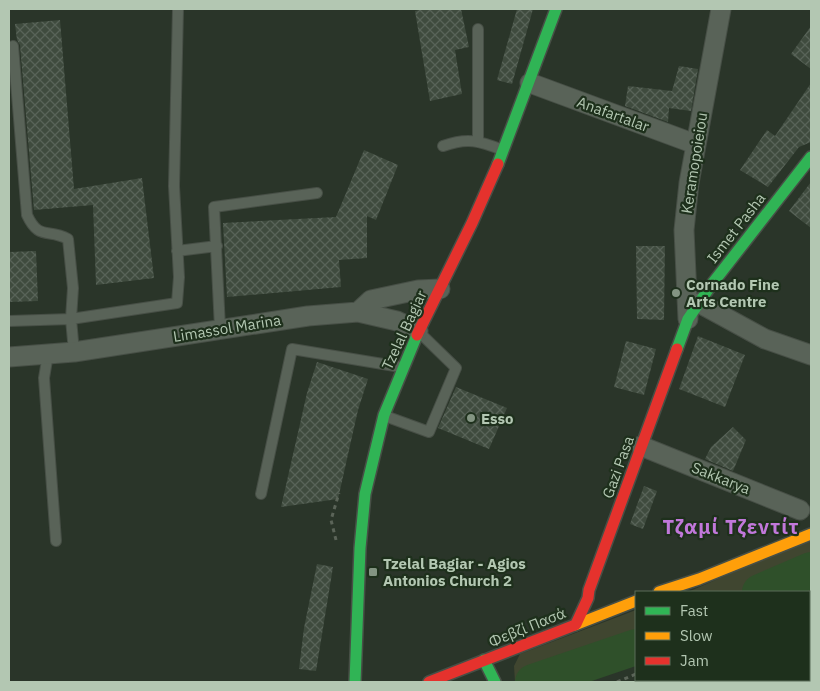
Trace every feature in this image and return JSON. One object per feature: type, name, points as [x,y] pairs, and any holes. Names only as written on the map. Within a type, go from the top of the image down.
[{"type":"street","name":"Tzelal Bagiar","points":[[355,682],[360,548],[364,503],[384,415],[418,331],[504,150],[556,9]]},
{"type":"street","name":"Keramopoieiou","points":[[688,319],[684,230],[695,144],[721,9]]},
{"type":"street","name":"Anafartalar","points":[[530,83],[695,144]]},
{"type":"street","name":"Ismet Pasha","points":[[688,319],[698,303],[811,157]]},
{"type":"street","name":"Limassol Marina","points":[[9,357],[74,352],[220,328],[308,316],[358,312],[372,300],[411,291],[440,288]]},
{"type":"street","points":[[698,303],[765,338],[811,355]]},
{"type":"street","points":[[358,312],[397,321],[418,331]]},
{"type":"street","name":"Gazi Pasa","points":[[576,624],[588,598],[589,590],[688,319]]},
{"type":"street","name":"Sakkarya","points":[[641,446],[800,510]]},
{"type":"street","points":[[666,591],[703,586],[811,534]]},
{"type":"street","name":"Φεβζί Πασά","points":[[429,682],[635,600]]},
{"type":"street","points":[[484,660],[494,678]]},
{"type":"lane","points":[[9,321],[72,319],[178,303],[174,186],[178,9]]},
{"type":"lane","points":[[478,29],[478,141]]},
{"type":"lane","points":[[13,46],[27,214],[33,227],[42,234],[62,235],[68,238],[73,288],[74,352]]},
{"type":"lane","points":[[443,146],[467,140],[478,141],[504,150]]},
{"type":"lane","points":[[220,328],[214,208],[317,194]]},
{"type":"lane","points":[[177,252],[216,246]]},
{"type":"lane","points":[[384,415],[429,432],[456,368],[418,331]]},
{"type":"lane","points":[[260,494],[292,349],[402,367]]},
{"type":"lane","points":[[48,354],[44,378],[56,541]]},
{"type":"path","points":[[617,682],[635,674]]},
{"type":"green space","points":[[811,538],[811,590],[809,591],[690,591]]},
{"type":"green space","points":[[635,610],[635,661],[622,665],[589,682],[515,682],[514,666],[520,654]]},
{"type":"building","points":[[424,9],[461,9],[469,47],[455,50],[462,94],[430,101],[415,11]]},
{"type":"building","points":[[517,9],[533,9],[512,84],[497,80]]},
{"type":"building","points":[[60,20],[74,189],[142,178],[154,278],[96,285],[93,205],[34,210],[20,45],[17,40],[15,24]]},
{"type":"building","points":[[811,26],[811,69],[791,54]]},
{"type":"building","points":[[679,66],[698,69],[691,111],[669,108],[668,122],[625,106],[628,86],[672,91]]},
{"type":"building","points":[[811,83],[811,142],[799,147],[768,187],[740,170],[767,130],[775,136]]},
{"type":"building","points":[[364,150],[398,165],[376,220],[367,216],[367,258],[339,260],[341,287],[227,297],[223,223],[336,217]]},
{"type":"building","points":[[811,182],[811,228],[789,211]]},
{"type":"building","points":[[636,246],[665,246],[664,320],[637,319]]},
{"type":"building","points":[[36,251],[38,301],[9,302],[9,252]]},
{"type":"building","points":[[698,336],[745,355],[725,407],[679,389]]},
{"type":"building","points":[[626,341],[656,349],[644,395],[614,387]]},
{"type":"building","points":[[317,362],[368,379],[358,410],[338,499],[281,507],[307,393]]},
{"type":"building","name":"Esso","points":[[456,387],[507,408],[489,449],[438,428]]},
{"type":"building","points":[[733,427],[746,440],[733,471],[705,459],[711,447]]},
{"type":"building","points":[[644,486],[657,491],[643,529],[630,524]]},
{"type":"building","points":[[317,564],[333,567],[316,671],[299,669],[304,628]]},
{"type":"waterway","points":[[762,591],[811,570]]},
{"type":"waterway","points":[[533,682],[635,647]]},
{"type":"traffic: fast","points":[[498,164],[556,9]]},
{"type":"traffic: fast","points":[[677,349],[688,319],[712,284],[811,157]]},
{"type":"traffic: fast","points":[[355,682],[360,548],[365,494],[384,415],[417,335]]},
{"type":"traffic: fast","points":[[484,660],[495,682]]},
{"type":"traffic: slow","points":[[662,591],[699,579],[811,534]]},
{"type":"traffic: slow","points":[[575,625],[635,601]]},
{"type":"traffic: jam","points":[[417,335],[472,223],[498,164]]},
{"type":"traffic: jam","points":[[576,624],[588,598],[589,590],[677,349]]},
{"type":"traffic: jam","points":[[429,682],[575,625]]},
{"type":"place","name":"Cornado Fine Arts Centre","points":[[676,293]]},
{"type":"place","name":"Esso","points":[[471,418]]},
{"type":"place","name":"Tzelal Bagiar - Agios Antonios Church 2","points":[[373,572]]},
{"type":"district","name":"Τζαμί Τζεντίτ","points":[[731,526]]}]
